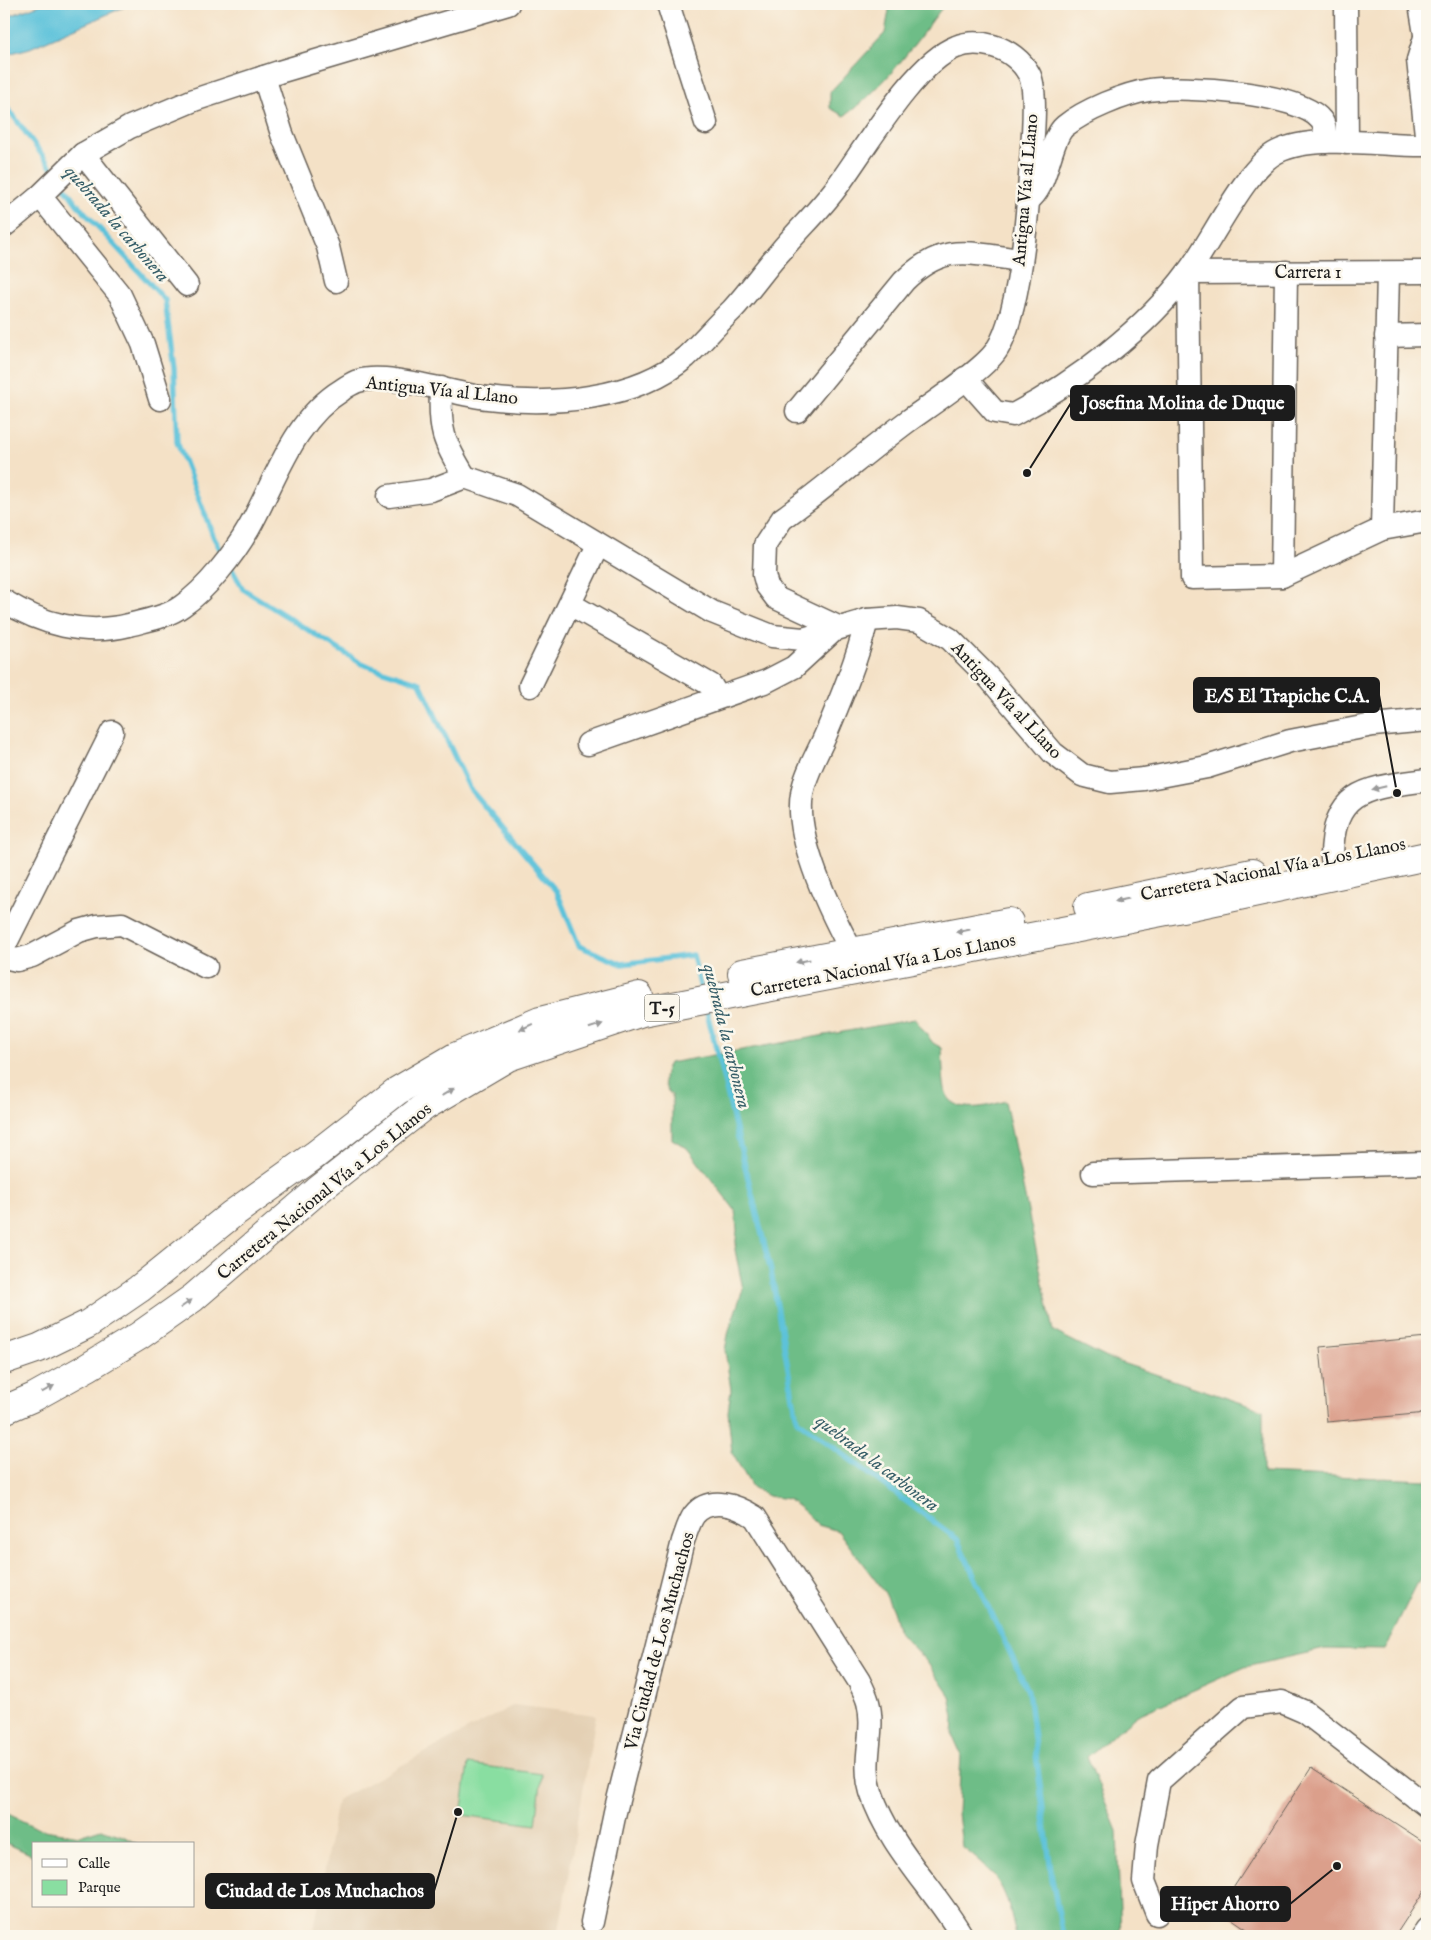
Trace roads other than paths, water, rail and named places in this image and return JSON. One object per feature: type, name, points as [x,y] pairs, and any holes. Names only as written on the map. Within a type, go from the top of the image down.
[{"type":"highway","name":"Carretera Nacional Vía a Los Llanos","points":[[4,1360],[39,1348],[88,1324],[139,1289],[231,1215],[315,1155],[397,1091],[455,1058],[540,1021],[700,981],[1427,838]]},
{"type":"highway","name":"Carretera Nacional Vía a Los Llanos","points":[[4,1410],[88,1367],[140,1336],[193,1298],[318,1191],[425,1106],[508,1057],[642,1012],[1182,908],[1427,856]]},
{"type":"street","points":[[4,226],[40,196],[83,154],[130,127],[194,100],[264,77],[508,4]]},
{"type":"street","points":[[668,4],[706,123]]},
{"type":"street","points":[[1346,4],[1347,143]]},
{"type":"street","points":[[965,378],[995,412],[1013,415],[1077,376],[1153,313],[1188,273],[1248,178],[1264,159],[1297,144],[1325,142],[1427,144],[1418,60],[1426,32],[1420,4]]},
{"type":"street","name":"Antigua Vía al Llano","points":[[4,601],[22,612],[48,623],[75,628],[115,628],[159,617],[182,606],[219,571],[249,528],[293,443],[322,402],[359,380],[414,383],[487,398],[571,400],[619,391],[643,382],[683,360],[737,304],[834,191],[873,134],[909,88],[934,62],[953,47],[972,43],[992,45],[1010,52],[1031,77],[1034,114],[1028,202],[1014,306],[997,349],[965,378],[782,519],[765,545],[764,574],[767,586],[776,598],[838,627],[866,620],[897,618],[918,621],[950,639],[990,679],[1053,753],[1082,775],[1110,782],[1144,779],[1207,767],[1299,739],[1373,725],[1427,720]]},
{"type":"street","points":[[264,77],[282,134],[328,247],[336,281]]},
{"type":"street","points":[[1028,202],[1041,188],[1049,160],[1063,127],[1086,112],[1147,91],[1175,88],[1203,89],[1298,104],[1313,112],[1322,120],[1325,129],[1325,142]]},
{"type":"street","points":[[83,154],[186,285]]},
{"type":"street","points":[[40,196],[120,295],[143,344],[160,399]]},
{"type":"street","points":[[797,411],[904,281],[919,267],[952,252],[1020,260]]},
{"type":"street","points":[[1282,576],[1286,272]]},
{"type":"street","name":"Carrera 1","points":[[1188,273],[1427,272]]},
{"type":"street","points":[[1188,273],[1192,578],[1282,576],[1382,529],[1427,521]]},
{"type":"street","points":[[1382,529],[1388,273]]},
{"type":"street","points":[[1386,336],[1427,335]]},
{"type":"street","points":[[441,388],[439,419],[447,448],[465,477],[517,495],[712,612],[772,636],[803,638],[838,627]]},
{"type":"street","points":[[389,496],[431,490],[465,477]]},
{"type":"street","points":[[530,686],[598,545]]},
{"type":"street","points":[[570,604],[712,685],[718,697]]},
{"type":"street","points":[[852,952],[834,919],[810,858],[802,819],[802,794],[857,660],[866,620]]},
{"type":"street","points":[[588,744],[767,681],[794,667],[838,627]]},
{"type":"street","points":[[4,947],[112,732]]},
{"type":"street","points":[[1332,858],[1335,825],[1344,807],[1354,796],[1387,786],[1427,780]]},
{"type":"street","points":[[4,957],[17,960],[32,956],[79,931],[97,926],[122,924],[206,967]]},
{"type":"street","points":[[1093,1173],[1427,1163]]},
{"type":"street","name":"Via Ciudad de Los Muchachos","points":[[592,1922],[615,1812],[683,1541],[693,1516],[704,1507],[727,1504],[741,1508],[755,1517],[859,1681],[868,1702],[869,1710],[870,1736],[866,1762],[871,1791],[880,1813],[914,1870],[946,1909],[962,1936]]},
{"type":"street","points":[[1157,1914],[1144,1881],[1147,1845],[1158,1781],[1243,1707],[1282,1702],[1305,1712],[1427,1806]]},
{"type":"street","points":[[1422,1936],[1427,1928]]},
{"type":"water","points":[[42,4],[131,4],[30,48],[4,55],[4,18]]},
{"type":"waterway","name":"quebrada la carbonera","points":[[4,103],[56,174]]},
{"type":"waterway","name":"quebrada la carbonera","points":[[61,182],[77,204],[165,300],[174,369],[177,442],[214,538],[224,556]]},
{"type":"waterway","name":"quebrada la carbonera","points":[[230,566],[243,589],[362,664],[420,683],[470,789],[557,892],[579,946],[622,964],[693,955],[702,994]]},
{"type":"waterway","name":"quebrada la carbonera","points":[[706,1008],[771,1271],[797,1420],[957,1539],[1028,1691],[1052,1879],[1063,1936]]},
{"type":"place","name":"Josefina Molina de Duque","points":[[1027,473]]},
{"type":"place","name":"E/S El Trapiche C.A.","points":[[1397,793]]},
{"type":"place","name":"Ciudad de Los Muchachos","points":[[458,1812]]},
{"type":"place","name":"Hiper Ahorro","points":[[1337,1866]]}]
